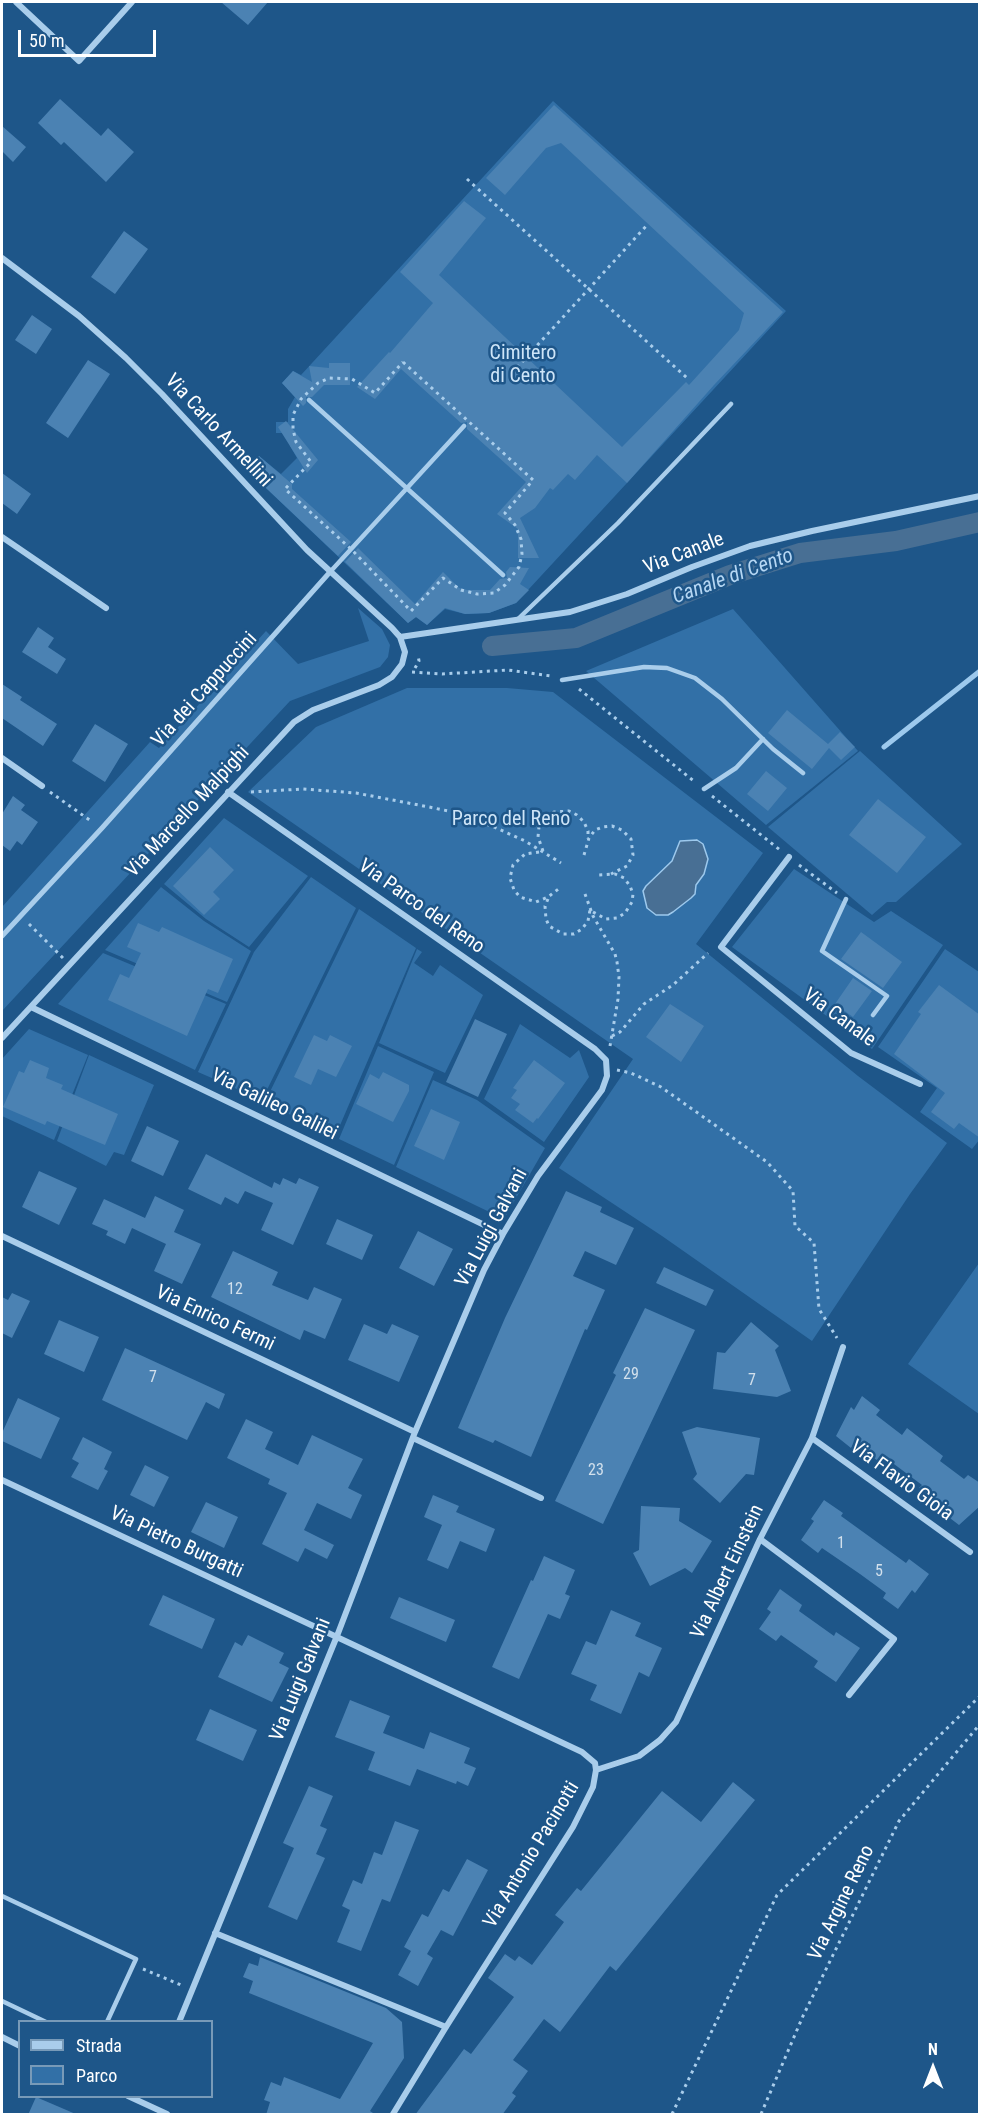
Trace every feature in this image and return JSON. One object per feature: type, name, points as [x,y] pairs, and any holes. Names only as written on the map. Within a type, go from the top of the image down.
[{"type":"street","points":[[16,2],[79,61],[132,2]]},
{"type":"street","name":"Via Carlo Armellini","points":[[2,258],[79,316],[126,358],[278,520],[400,637]]},
{"type":"street","name":"Via Canale","points":[[400,637],[570,612],[627,594],[750,546],[980,496]]},
{"type":"street","points":[[2,537],[106,609]]},
{"type":"street","name":"Via dei Cappuccini","points":[[2,936],[102,828],[330,572]]},
{"type":"street","points":[[398,671],[405,652],[400,637]]},
{"type":"street","name":"Via Marcello Malpighi","points":[[2,1038],[285,731],[303,715],[379,685],[398,671]]},
{"type":"street","points":[[2,758],[42,786]]},
{"type":"street","name":"Via Parco del Reno","points":[[228,792],[595,1049],[606,1060]]},
{"type":"street","name":"Via Canale","points":[[789,857],[721,947],[851,1053],[920,1084]]},
{"type":"street","name":"Via Galileo Galilei","points":[[31,1007],[503,1234]]},
{"type":"street","name":"Via Luigi Galvani","points":[[180,2020],[337,1636],[414,1435],[484,1270],[503,1234],[556,1149],[602,1090],[607,1076],[606,1060]]},
{"type":"street","name":"Via Enrico Fermi","points":[[2,1236],[414,1435]]},
{"type":"street","name":"Via Albert Einstein","points":[[596,1770],[639,1756],[660,1740],[676,1722],[760,1539],[812,1438],[843,1347]]},
{"type":"street","points":[[414,1435],[541,1498]]},
{"type":"street","name":"Via Flavio Gioia","points":[[812,1438],[970,1552]]},
{"type":"street","name":"Via Pietro Burgatti","points":[[2,1480],[337,1636]]},
{"type":"street","points":[[760,1539],[894,1639],[849,1695]]},
{"type":"street","name":"Via Antonio Pacinotti","points":[[337,1636],[582,1752],[590,1757],[596,1770],[593,1787],[573,1827],[393,2115]]},
{"type":"street","points":[[215,1933],[446,2027]]},
{"type":"street","points":[[2,2037],[18,2045]]},
{"type":"street","points":[[130,2098],[167,2115]]},
{"type":"street","points":[[146,2105],[150,2098]]},
{"type":"lane","points":[[309,400],[504,575]]},
{"type":"lane","points":[[518,619],[618,523],[731,404]]},
{"type":"lane","points":[[330,572],[464,426]]},
{"type":"lane","points":[[562,680],[644,667],[668,668],[695,678],[722,699],[803,772]]},
{"type":"lane","points":[[704,789],[736,768],[764,739]]},
{"type":"lane","points":[[846,899],[822,951],[887,996],[873,1015]]},
{"type":"lane","points":[[2,1896],[136,1959],[107,2020]]},
{"type":"lane","points":[[2,2001],[41,2020]]},
{"type":"path","points":[[467,179],[687,378]]},
{"type":"path","points":[[512,373],[648,224]]},
{"type":"path","points":[[398,671],[442,675],[508,670],[546,674],[571,683],[789,857],[846,899]]},
{"type":"path","points":[[42,786],[102,828]]},
{"type":"path","points":[[248,792],[303,789],[356,793],[453,812],[525,841],[561,863]]},
{"type":"path","points":[[544,853],[538,837],[539,827],[551,813],[560,810],[574,813],[584,822],[588,831],[584,855]]},
{"type":"path","points":[[587,843],[594,831],[603,827],[615,827],[628,836],[633,849],[630,861],[624,868],[612,874]]},
{"type":"path","points":[[544,853],[530,852],[519,858],[513,865],[511,882],[516,893],[526,900],[536,902],[561,887]]},
{"type":"path","points":[[590,908],[595,915],[610,919],[625,913],[633,894],[629,883],[622,877],[612,874],[598,875]]},
{"type":"path","points":[[585,894],[593,916],[615,954],[619,977],[618,999],[606,1060]]},
{"type":"path","points":[[551,895],[546,904],[545,917],[549,926],[560,933],[574,934],[582,929],[589,918],[590,908]]},
{"type":"path","points":[[20,915],[70,965]]},
{"type":"path","points":[[612,1036],[620,1032],[644,1004],[673,986],[708,953]]},
{"type":"path","points":[[607,1068],[631,1073],[661,1087],[767,1162],[793,1191],[795,1226],[814,1243],[819,1309],[843,1347]]},
{"type":"path","points":[[672,2115],[777,1895],[980,1696]]},
{"type":"path","name":"Via Argine Reno","points":[[761,2115],[803,2016],[899,1821],[980,1724]]},
{"type":"path","points":[[134,1965],[192,1990]]},
{"type":"green space","name":"Cimitero di Cento","points":[[553,101],[786,311],[516,603],[489,613],[465,614],[445,609],[427,625],[416,617],[408,623],[247,470],[259,456],[281,474],[297,458],[290,446],[287,433],[276,433],[276,422],[288,422],[288,409],[295,397],[282,383],[293,371],[301,375]]},
{"type":"green space","points":[[358,608],[382,629],[390,645],[388,657],[380,667],[290,701],[2,1011],[2,907],[150,742],[159,748],[266,631],[298,664],[369,641]]},
{"type":"green space","points":[[733,609],[858,751],[766,825],[586,671]]},
{"type":"green space","name":"Parco del Reno","points":[[407,688],[507,688],[553,692],[763,853],[696,944],[858,1076],[947,1143],[910,1194],[812,1341],[662,1236],[559,1168],[633,1059],[248,792],[316,727]]},
{"type":"green space","points":[[860,751],[962,844],[896,902],[887,902],[872,915],[768,827]]},
{"type":"green space","points":[[224,818],[308,876],[249,947],[206,919],[164,884]]},
{"type":"green space","points":[[794,869],[874,922],[891,911],[943,945],[872,1049],[732,947]]},
{"type":"green space","points":[[311,877],[356,908],[262,1100],[198,1072],[254,952]]},
{"type":"green space","points":[[161,887],[204,921],[251,951],[227,1002],[105,950]]},
{"type":"green space","points":[[359,909],[416,948],[335,1137],[265,1102]]},
{"type":"green space","points":[[417,949],[422,952],[414,963],[433,976],[440,965],[483,995],[445,1073],[379,1043]]},
{"type":"green space","points":[[945,949],[979,972],[980,1139],[972,1149],[920,1112],[937,1088],[878,1047]]},
{"type":"green space","points":[[103,953],[226,1004],[195,1070],[58,1004]]},
{"type":"green space","points":[[520,1024],[570,1058],[579,1050],[589,1077],[544,1142],[484,1099]]},
{"type":"green space","points":[[29,1029],[88,1055],[54,1140],[2,1116],[2,1059]]},
{"type":"green space","points":[[378,1046],[434,1072],[394,1165],[339,1139]]},
{"type":"green space","points":[[89,1055],[154,1085],[124,1155],[114,1152],[106,1166],[57,1141]]},
{"type":"green space","points":[[433,1080],[477,1100],[545,1148],[504,1219],[396,1167]]},
{"type":"green space","points":[[979,1263],[979,1414],[908,1364]]},
{"type":"shaded area","points":[[697,840],[703,844],[708,859],[704,874],[696,885],[695,894],[668,915],[656,915],[647,908],[643,891],[672,861],[680,841]]},
{"type":"building","points":[[221,2],[268,2],[248,25]]},
{"type":"building","points":[[60,99],[101,136],[108,128],[134,152],[106,182],[64,142],[61,145],[38,123]]},
{"type":"building","points":[[554,105],[783,312],[627,483],[597,455],[575,480],[568,474],[553,490],[550,488],[535,508],[520,518],[539,558],[518,558],[518,529],[497,514],[526,482],[467,429],[467,422],[461,423],[401,369],[375,399],[357,387],[433,303],[400,272],[464,201],[486,218],[439,275],[622,447],[686,382],[689,385],[739,330],[744,313],[561,143],[546,148],[505,195],[486,178]]},
{"type":"building","points":[[2,126],[26,147],[13,162],[2,151]]},
{"type":"building","points":[[124,231],[148,249],[115,294],[91,277]]},
{"type":"building","points":[[32,315],[52,329],[36,354],[15,340]]},
{"type":"building","points":[[88,360],[110,374],[68,438],[46,423]]},
{"type":"building","points":[[329,363],[350,363],[350,385],[324,385],[312,397],[306,397],[306,403],[303,406],[282,383],[293,371],[312,382],[309,366],[329,368]]},
{"type":"building","points":[[286,421],[318,460],[307,473],[278,427]]},
{"type":"building","points":[[259,456],[292,484],[292,489],[351,542],[338,556],[247,470]]},
{"type":"building","points":[[2,473],[31,494],[17,514],[2,503]]},
{"type":"building","points":[[358,548],[415,604],[443,572],[459,588],[490,590],[500,579],[507,578],[506,572],[510,567],[529,568],[520,584],[529,590],[516,603],[489,613],[465,614],[445,608],[427,625],[416,617],[408,623],[345,562]]},
{"type":"building","points":[[38,627],[54,638],[48,647],[66,659],[57,674],[22,652]]},
{"type":"building","points":[[2,684],[22,697],[20,700],[57,724],[43,746],[2,718]]},
{"type":"building","points":[[787,710],[828,744],[840,732],[855,747],[841,760],[829,748],[812,769],[768,733]]},
{"type":"building","points":[[95,724],[128,744],[105,782],[72,761]]},
{"type":"building","points":[[766,771],[787,788],[768,811],[747,794]]},
{"type":"building","points":[[13,796],[25,805],[21,810],[38,822],[22,845],[17,841],[10,851],[2,845],[2,814]]},
{"type":"building","points":[[878,799],[926,837],[897,873],[849,835]]},
{"type":"building","points":[[210,847],[234,870],[213,892],[220,899],[204,915],[173,886]]},
{"type":"building","points":[[138,923],[159,932],[162,927],[233,959],[218,993],[208,989],[187,1036],[108,1000],[120,974],[129,978],[141,953],[127,947]]},
{"type":"building","points":[[861,932],[902,962],[883,988],[841,959]]},
{"type":"building","points":[[853,978],[872,991],[853,1017],[835,1004]]},
{"type":"building","points":[[939,985],[980,1015],[980,1138],[959,1123],[954,1129],[931,1112],[945,1093],[894,1054],[921,1014],[918,1012]]},
{"type":"building","points":[[670,1004],[704,1026],[681,1062],[646,1037]]},
{"type":"building","points":[[475,1019],[507,1034],[478,1097],[446,1082]]},
{"type":"building","points":[[314,1035],[327,1041],[330,1035],[352,1046],[336,1077],[318,1069],[311,1085],[294,1077]]},
{"type":"building","points":[[30,1060],[49,1068],[46,1078],[63,1085],[61,1089],[118,1114],[105,1145],[47,1121],[45,1125],[3,1107],[19,1071],[24,1073]]},
{"type":"building","points":[[534,1060],[565,1083],[533,1123],[515,1110],[520,1104],[511,1098],[517,1090],[513,1088]]},
{"type":"building","points":[[383,1072],[409,1085],[409,1091],[393,1122],[356,1104],[370,1074],[379,1079]]},
{"type":"building","points":[[431,1109],[460,1122],[444,1160],[414,1146]]},
{"type":"building","points":[[147,1126],[179,1141],[163,1176],[131,1161]]},
{"type":"building","points":[[206,1154],[272,1188],[274,1182],[280,1185],[283,1178],[296,1184],[299,1178],[319,1187],[293,1245],[261,1230],[273,1203],[245,1191],[238,1204],[225,1197],[221,1205],[188,1189]]},
{"type":"building","points":[[39,1171],[77,1188],[59,1225],[22,1207]]},
{"type":"building","points":[[566,1191],[602,1207],[600,1212],[634,1228],[616,1265],[585,1251],[573,1276],[605,1290],[587,1330],[585,1329],[531,1457],[495,1440],[493,1443],[458,1428],[505,1318]]},
{"type":"building","points":[[155,1196],[184,1210],[174,1232],[201,1244],[182,1284],[154,1271],[166,1244],[132,1228],[125,1244],[106,1235],[108,1231],[92,1224],[104,1199],[145,1218]]},
{"type":"building","points":[[337,1219],[373,1235],[362,1260],[326,1244]]},
{"type":"building","points":[[418,1231],[453,1249],[434,1286],[399,1268]]},
{"type":"building","points":[[233,1251],[278,1272],[272,1285],[308,1300],[314,1287],[342,1299],[325,1339],[304,1330],[300,1340],[211,1297]]},
{"type":"building","points":[[664,1267],[714,1290],[706,1306],[656,1283]]},
{"type":"building","points":[[12,1293],[30,1301],[12,1338],[2,1333],[2,1297],[8,1300]]},
{"type":"building","points":[[645,1308],[695,1330],[603,1524],[555,1501],[616,1375],[613,1373]]},
{"type":"building","points":[[59,1320],[99,1337],[84,1372],[44,1354]]},
{"type":"building","points":[[751,1322],[779,1346],[775,1350],[791,1391],[777,1397],[713,1389],[717,1352],[725,1353]]},
{"type":"building","points":[[364,1324],[387,1334],[392,1324],[419,1336],[399,1382],[348,1360]]},
{"type":"building","points":[[125,1348],[225,1394],[219,1409],[206,1402],[187,1440],[102,1400]]},
{"type":"building","points":[[862,1396],[880,1410],[876,1415],[902,1435],[907,1428],[943,1456],[940,1461],[964,1479],[968,1475],[980,1483],[980,1506],[959,1525],[942,1512],[945,1508],[919,1488],[922,1485],[886,1458],[882,1464],[854,1443],[851,1448],[836,1436],[851,1407],[854,1410]]},
{"type":"building","points":[[18,1398],[60,1418],[41,1459],[2,1441],[2,1433]]},
{"type":"building","points":[[246,1419],[273,1432],[265,1449],[298,1465],[312,1435],[363,1459],[348,1488],[362,1495],[351,1519],[317,1503],[304,1530],[334,1545],[327,1559],[305,1548],[298,1562],[262,1544],[287,1493],[268,1484],[270,1479],[227,1458]]},
{"type":"building","points":[[697,1427],[760,1438],[754,1475],[746,1474],[720,1503],[693,1479],[697,1474],[682,1432]]},
{"type":"building","points":[[83,1437],[112,1452],[104,1469],[108,1471],[98,1490],[71,1477],[79,1463],[72,1459]]},
{"type":"building","points":[[145,1465],[169,1477],[154,1507],[130,1495]]},
{"type":"building","points":[[433,1495],[459,1506],[456,1512],[495,1529],[486,1552],[460,1541],[448,1569],[427,1560],[442,1525],[424,1517]]},
{"type":"building","points":[[824,1500],[843,1513],[841,1516],[906,1563],[909,1559],[929,1574],[915,1593],[912,1590],[898,1609],[883,1598],[886,1593],[860,1574],[822,1548],[818,1553],[801,1540]]},
{"type":"building","points":[[206,1502],[238,1517],[224,1548],[191,1532]]},
{"type":"building","points":[[641,1506],[680,1508],[679,1521],[712,1541],[692,1573],[685,1568],[650,1586],[633,1553],[639,1550]]},
{"type":"building","points":[[544,1556],[575,1570],[565,1594],[570,1596],[560,1619],[548,1614],[519,1679],[492,1667]]},
{"type":"building","points":[[780,1589],[802,1605],[799,1611],[834,1636],[836,1632],[860,1648],[836,1682],[814,1667],[818,1661],[781,1635],[776,1641],[759,1629],[771,1612],[767,1609]]},
{"type":"building","points":[[163,1595],[215,1619],[202,1649],[149,1625]]},
{"type":"building","points":[[399,1597],[455,1620],[446,1642],[390,1618]]},
{"type":"building","points":[[611,1610],[641,1623],[635,1636],[662,1648],[649,1677],[639,1672],[621,1714],[590,1700],[597,1685],[571,1674],[586,1641],[596,1645]]},
{"type":"building","points":[[248,1635],[284,1653],[279,1663],[289,1668],[272,1702],[218,1677],[235,1642],[242,1646]]},
{"type":"building","points":[[350,1700],[390,1716],[383,1733],[424,1749],[430,1732],[470,1748],[464,1763],[476,1768],[468,1786],[457,1781],[456,1784],[417,1769],[410,1786],[368,1770],[375,1752],[335,1737]]},
{"type":"building","points":[[210,1709],[257,1730],[243,1761],[196,1740]]},
{"type":"building","points":[[733,1782],[755,1800],[616,1971],[610,1966],[560,2032],[544,2019],[513,2060],[528,2071],[512,2093],[516,2096],[502,2115],[415,2115],[464,2049],[471,2054],[514,1997],[488,1978],[505,1954],[515,1961],[519,1956],[532,1965],[564,1922],[555,1915],[577,1888],[581,1891],[662,1791],[701,1822]]},
{"type":"building","points":[[309,1786],[333,1796],[320,1826],[327,1829],[316,1854],[325,1858],[297,1920],[268,1907],[294,1848],[283,1843]]},
{"type":"building","points":[[395,1821],[419,1830],[390,1902],[382,1899],[361,1951],[337,1942],[350,1910],[342,1906],[353,1880],[362,1884],[374,1852],[382,1855]]},
{"type":"building","points":[[467,1859],[488,1870],[453,1936],[441,1930],[427,1954],[433,1958],[418,1986],[398,1975],[411,1951],[404,1947],[422,1914],[428,1917],[443,1889],[449,1892]]},
{"type":"building","points":[[260,1957],[386,2008],[402,2022],[404,2058],[370,2111],[376,2115],[266,2115],[270,2102],[264,2100],[271,2082],[281,2086],[284,2077],[340,2099],[373,2043],[249,1993],[253,1981],[243,1977],[249,1963],[258,1966]]},
{"type":"building","points":[[36,2098],[38,2098],[78,2115],[28,2115]]},
{"type":"waterway","name":"Canale di Cento","points":[[492,646],[576,638],[730,575],[800,553],[896,541],[980,522]]},
{"type":"waterway","points":[[884,747],[980,671]]}]
